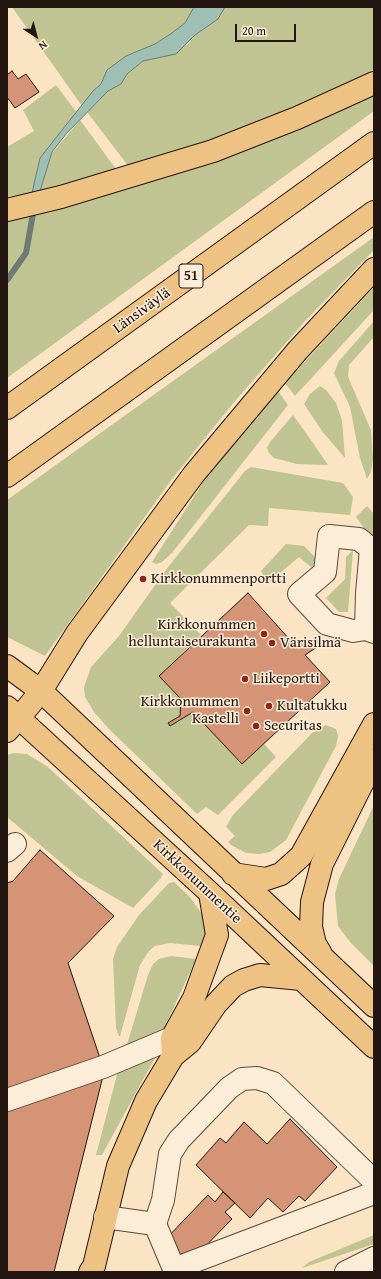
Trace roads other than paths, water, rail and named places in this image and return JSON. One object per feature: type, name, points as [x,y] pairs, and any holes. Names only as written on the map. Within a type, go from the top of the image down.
[{"type":"main road","points":[[12,209],[61,197],[214,152],[297,118],[374,83]]},
{"type":"main road","name":"Länsiväylä","points":[[7,408],[374,143]]},
{"type":"main road","points":[[7,476],[374,212]]},
{"type":"main road","points":[[11,719],[41,691],[77,633],[194,474],[298,350],[374,269]]},
{"type":"main road","name":"Kirkkonummentie","points":[[7,666],[41,691],[374,1006]]},
{"type":"main road","name":"Kirkkonummentie","points":[[11,719],[210,893],[374,1047]]},
{"type":"main road","points":[[234,874],[266,879],[281,874],[301,856],[374,724]]},
{"type":"main road","points":[[325,960],[316,944],[311,927],[312,902],[322,864],[374,760]]},
{"type":"main road","points":[[93,1270],[118,1166],[146,1101],[194,998],[217,934],[210,893]]},
{"type":"main road","points":[[172,1047],[190,1042],[216,1004],[233,986],[244,980],[260,975],[301,978]]},
{"type":"street","points":[[329,536],[360,538],[371,549],[367,593],[370,631],[353,631],[327,624],[299,594],[325,572],[329,536]]},
{"type":"street","points":[[7,1100],[103,1067],[146,1049],[172,1047]]},
{"type":"street","points":[[374,1181],[273,1083],[257,1078],[242,1080],[229,1088],[179,1140],[170,1154],[164,1200],[155,1224],[174,1269],[374,1193]]},
{"type":"street","points":[[105,1217],[155,1224]]},
{"type":"street","points":[[346,1272],[374,1258]]},
{"type":"water","points":[[194,7],[225,7],[218,19],[195,35],[176,54],[143,61],[127,74],[121,84],[108,91],[66,134],[52,152],[40,191],[32,193],[40,158],[93,91],[101,84],[107,70],[126,56],[155,44],[172,33],[185,23]]},
{"type":"waterway","points":[[7,280],[26,253],[34,208]]},
{"type":"place","name":"Kirkkonummenportti","points":[[143,579]]},
{"type":"place","name":"Kirkkonummen helluntaiseurakunta","points":[[264,634]]},
{"type":"place","name":"Värisilmä","points":[[272,643]]},
{"type":"place","name":"Liikeportti","points":[[245,679]]},
{"type":"place","name":"Kultatukku","points":[[269,706]]},
{"type":"place","name":"Kirkkonummen Kastelli","points":[[247,711]]},
{"type":"place","name":"Securitas","points":[[256,726]]}]
